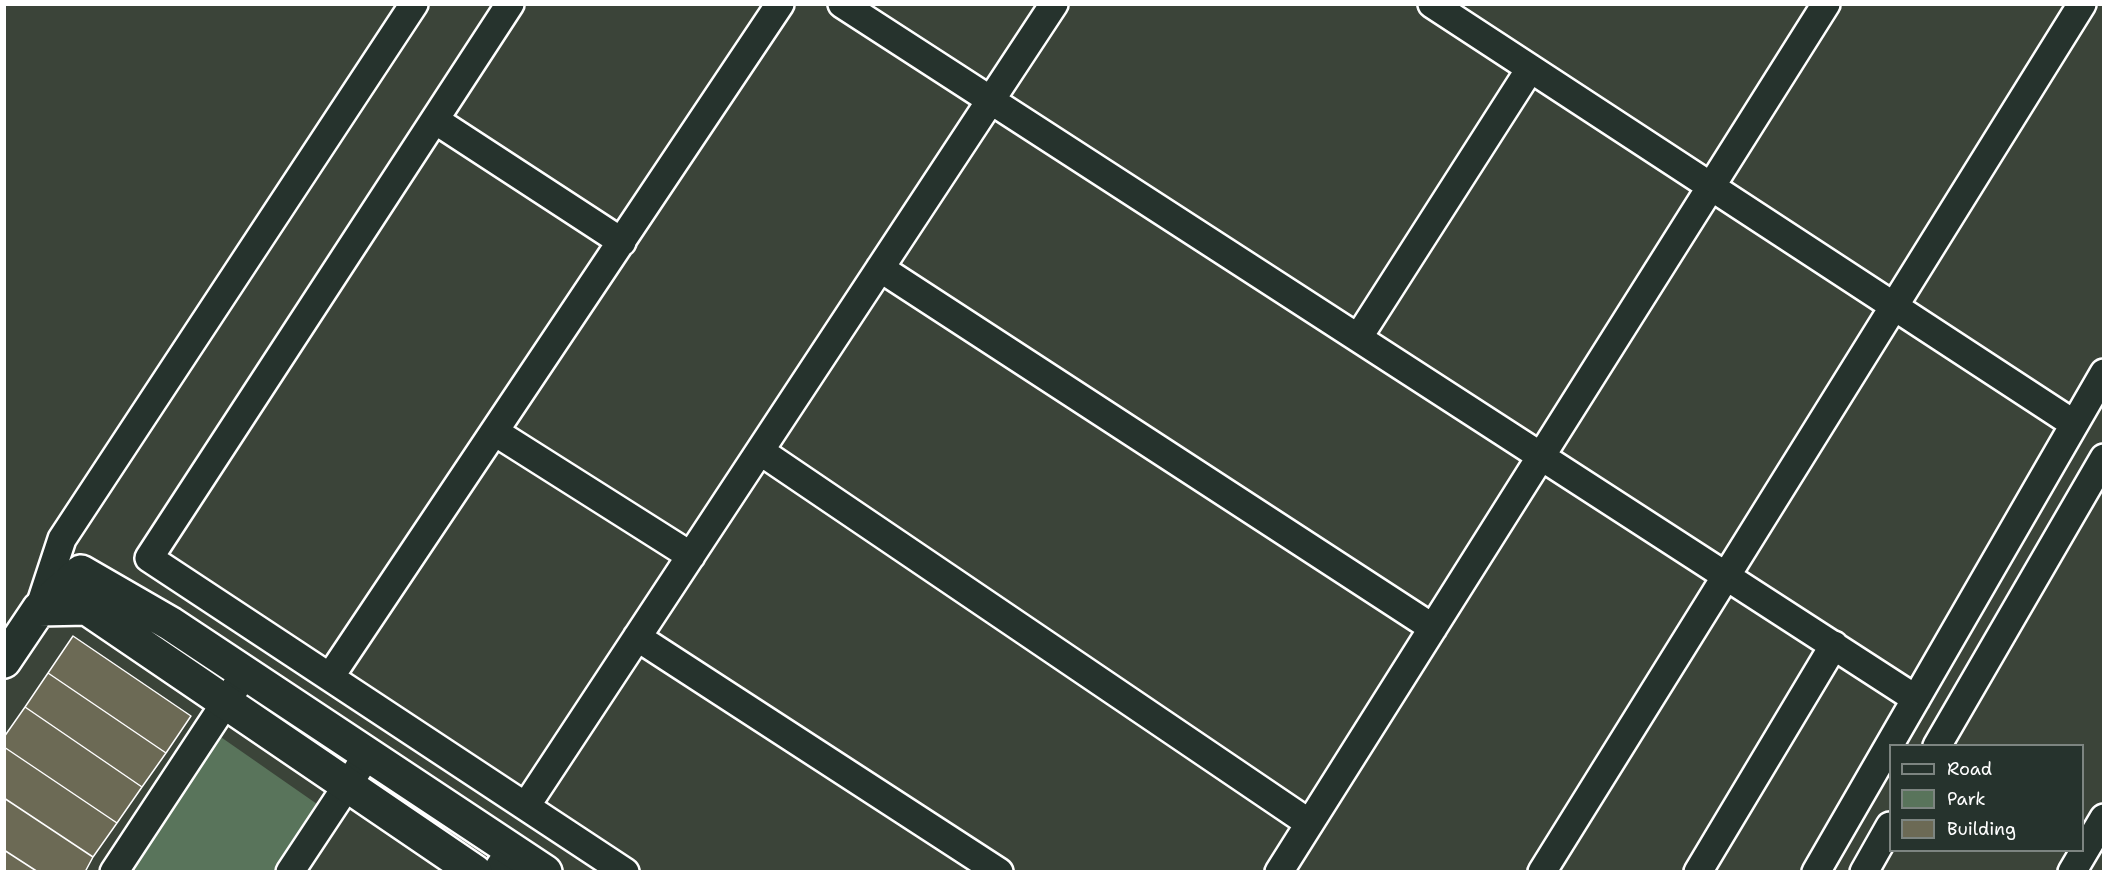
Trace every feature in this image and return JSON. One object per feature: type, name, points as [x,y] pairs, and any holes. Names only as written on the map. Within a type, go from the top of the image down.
[{"type":"street","points":[[39,609],[62,539],[414,4]]},
{"type":"street","points":[[510,4],[149,558],[625,872]]},
{"type":"street","points":[[330,677],[780,4]]},
{"type":"street","points":[[842,4],[1916,699]]},
{"type":"street","points":[[526,806],[1054,4]]},
{"type":"street","points":[[1432,4],[2074,424]]},
{"type":"street","points":[[1279,872],[1826,4]]},
{"type":"street","points":[[1542,872],[2082,4]]},
{"type":"street","points":[[1358,338],[1530,69]]},
{"type":"street","points":[[435,120],[621,242]]},
{"type":"street","points":[[880,268],[1433,628]]},
{"type":"street","points":[[1890,744],[2103,373]]},
{"type":"street","points":[[495,432],[691,556]]},
{"type":"street","points":[[760,451],[1309,823]]},
{"type":"street","points":[[1938,744],[2103,458]]},
{"type":"street","points":[[4,661],[39,609],[81,572],[171,624],[368,754],[504,860],[544,872]]},
{"type":"street","points":[[39,609],[87,608],[476,872]]},
{"type":"street","points":[[637,637],[999,872]]},
{"type":"street","points":[[1698,872],[1833,645]]},
{"type":"street","points":[[114,872],[245,673]]},
{"type":"street","points":[[1816,872],[1889,746]]},
{"type":"street","points":[[290,872],[368,754]]},
{"type":"street","points":[[2084,851],[2103,818]]},
{"type":"street","points":[[1864,872],[1889,828]]},
{"type":"street","points":[[2072,872],[2083,852]]},
{"type":"green space","points":[[215,733],[317,804],[274,871],[127,872]]},
{"type":"building","points":[[73,636],[191,716],[166,753],[48,673]]},
{"type":"building","points":[[48,673],[166,753],[142,787],[25,707]]},
{"type":"building","points":[[25,707],[142,787],[117,823],[4,747],[4,737]]},
{"type":"building","points":[[4,747],[117,823],[93,857],[4,798]]},
{"type":"building","points":[[4,798],[93,857],[85,872],[38,872],[4,850]]},
{"type":"building","points":[[4,850],[38,872],[4,872]]}]
